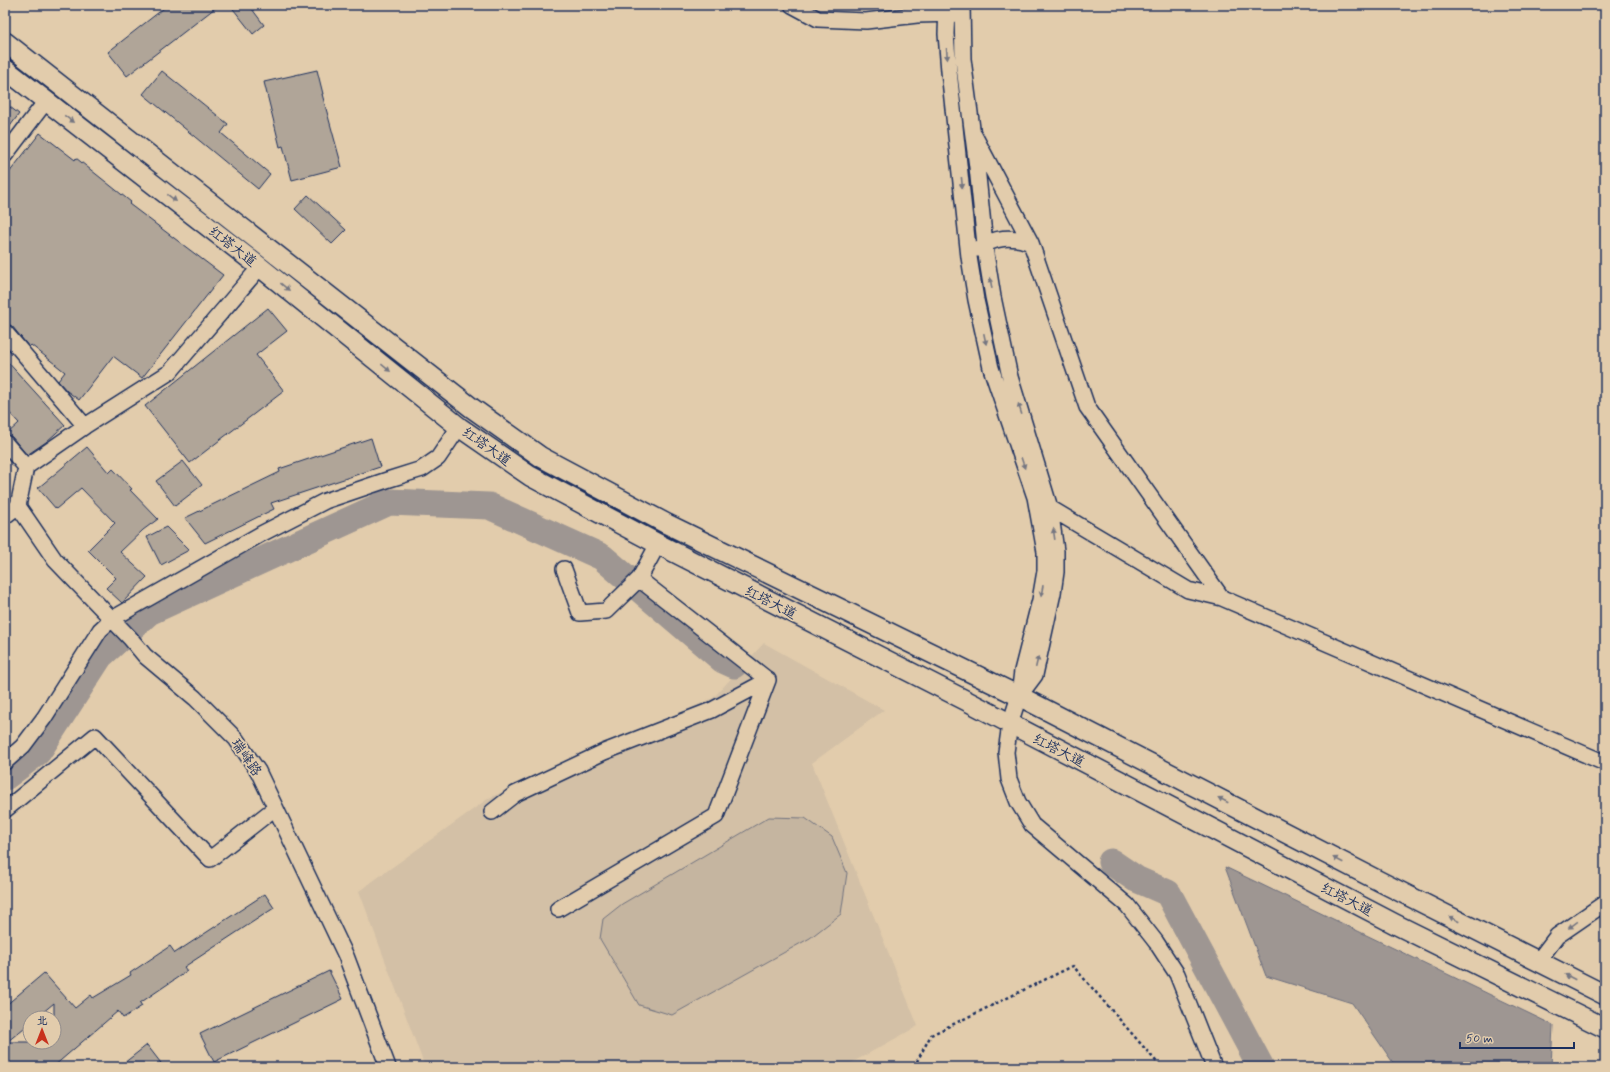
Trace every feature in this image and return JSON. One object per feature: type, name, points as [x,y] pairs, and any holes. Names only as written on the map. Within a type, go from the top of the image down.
[{"type":"main road","name":"红塔大道","points":[[5,42],[472,408],[541,457],[667,524],[1020,696],[1605,995]]},
{"type":"main road","name":"红塔大道","points":[[5,68],[260,267],[459,427],[530,476],[658,544],[1010,724],[1395,924],[1605,1028]]},
{"type":"street","points":[[792,5],[818,19],[866,21],[962,9],[963,59],[974,135],[985,244],[993,297],[1010,377],[1057,561],[1053,593],[1034,675],[1020,696],[1010,724],[1006,752],[1009,779],[1018,802],[1032,825],[1127,905],[1156,942],[1177,974],[1214,1067]]},
{"type":"street","points":[[947,10],[946,34],[949,71],[969,257],[976,300],[991,368],[1035,497],[1044,508],[1188,590],[1222,598],[1605,763]]},
{"type":"street","points":[[5,155],[46,101]]},
{"type":"street","points":[[974,135],[1031,243],[1087,407],[1222,598]]},
{"type":"street","points":[[969,257],[976,249],[993,240],[1003,238],[1022,240],[1031,243]]},
{"type":"street","points":[[5,516],[18,506],[26,467],[85,426],[170,372],[260,267]]},
{"type":"street","points":[[5,332],[85,426]]},
{"type":"street","points":[[5,762],[23,746],[32,735],[100,630],[261,534],[325,501],[422,469],[438,458],[459,427]]},
{"type":"street","points":[[5,443],[26,467]]},
{"type":"street","name":"瑞峰路","points":[[18,506],[54,560],[130,638],[145,656],[195,698],[236,739],[258,771],[346,956],[388,1067]]},
{"type":"street","points":[[564,569],[580,613],[606,611],[638,580],[658,544]]},
{"type":"street","points":[[638,580],[768,680]]},
{"type":"street","points":[[492,812],[515,794],[604,752],[712,710],[768,680]]},
{"type":"street","points":[[558,909],[716,816],[768,680]]},
{"type":"street","points":[[5,810],[95,736],[210,859],[275,808]]},
{"type":"street","points":[[1538,961],[1557,936],[1605,903]]},
{"type":"path","points":[[914,1067],[931,1035],[1073,966],[1161,1067]]},
{"type":"shaded area","points":[[764,643],[884,710],[812,763],[918,1026],[844,1067],[425,1067],[359,891],[489,798],[713,698]]},
{"type":"shaded area","points":[[769,817],[805,818],[832,837],[847,873],[841,914],[810,938],[672,1015],[639,1005],[600,939],[603,919],[622,904]]},
{"type":"shaded area","points":[[1225,867],[1553,1025],[1551,1067],[1396,1067],[1352,1003],[1266,976]]},
{"type":"building","points":[[168,5],[219,5],[127,76],[108,52]]},
{"type":"building","points":[[230,5],[249,5],[264,25],[253,34]]},
{"type":"building","points":[[317,70],[342,167],[292,180],[283,146],[280,147],[264,82]]},
{"type":"building","points":[[162,71],[228,124],[221,133],[270,174],[258,189],[143,94]]},
{"type":"building","points":[[5,103],[19,114],[5,133]]},
{"type":"building","points":[[40,133],[75,160],[76,158],[131,202],[129,204],[223,275],[142,378],[113,356],[79,400],[67,391],[58,381],[65,372],[31,345],[29,347],[12,326],[5,323],[5,178]]},
{"type":"building","points":[[308,195],[346,230],[332,244],[295,209]]},
{"type":"building","points":[[268,308],[287,331],[256,355],[284,391],[190,463],[145,406]]},
{"type":"building","points":[[5,359],[65,425],[46,442],[27,455],[12,437],[7,434],[19,423],[5,408]]},
{"type":"building","points":[[371,438],[380,467],[271,503],[274,509],[205,543],[185,518],[280,472],[279,469]]},
{"type":"building","points":[[87,447],[109,473],[113,469],[132,489],[130,490],[158,519],[143,530],[120,552],[147,577],[122,603],[106,588],[116,578],[88,550],[115,523],[81,488],[56,509],[38,488]]},
{"type":"building","points":[[183,461],[202,485],[175,506],[156,481]]},
{"type":"building","points":[[166,527],[189,550],[161,565],[147,537]]},
{"type":"building","points":[[265,894],[274,908],[184,967],[187,971],[140,1003],[142,1006],[123,1018],[118,1011],[53,1067],[5,1067],[5,1006],[44,973],[75,1008],[91,995],[93,998],[131,975],[130,973],[170,946],[175,953]]},
{"type":"building","points":[[329,971],[343,999],[214,1062],[200,1034]]},
{"type":"building","points":[[147,1045],[164,1067],[119,1067]]},
{"type":"waterway","points":[[5,777],[38,752],[100,656],[149,612],[389,502],[489,506],[602,557],[723,660],[734,665]]},
{"type":"waterway","points":[[1111,862],[1136,879],[1168,893],[1261,1067]]}]
